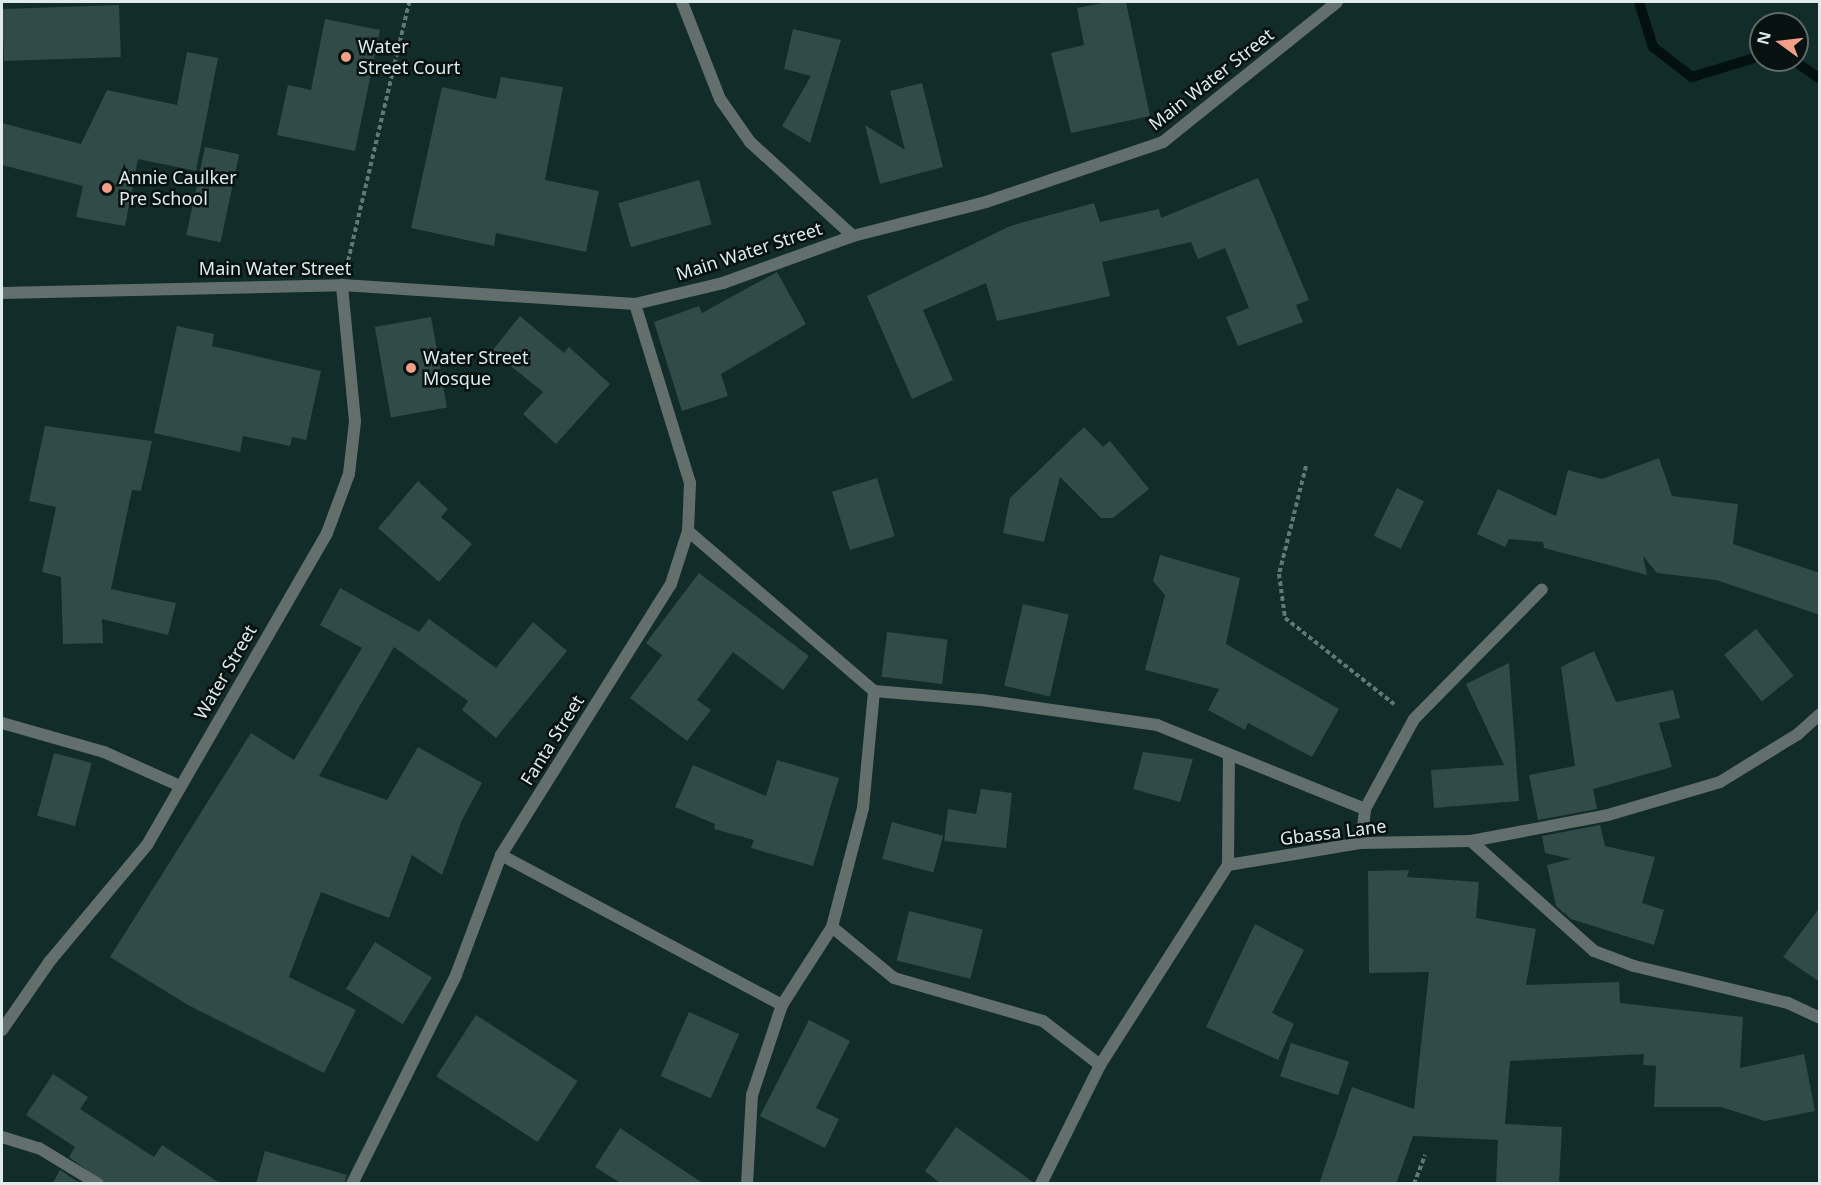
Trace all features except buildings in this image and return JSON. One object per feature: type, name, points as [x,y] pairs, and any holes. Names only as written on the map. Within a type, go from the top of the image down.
[{"type":"street","points":[[682,2],[720,99],[750,142],[853,236]]},
{"type":"street","name":"Main Water Street","points":[[2,293],[342,285],[635,304],[723,283],[853,236],[986,202],[1163,142],[1337,2]]},
{"type":"street","name":"Water Street","points":[[2,1030],[50,961],[147,845],[327,533],[349,474],[355,421],[342,285]]},
{"type":"street","name":"Fanta Street","points":[[352,1184],[456,975],[501,855],[670,584],[688,531],[690,483],[635,304]]},
{"type":"street","points":[[688,531],[874,691],[982,699],[1157,725],[1365,809]]},
{"type":"street","points":[[1361,843],[1365,809],[1414,719],[1542,590]]},
{"type":"street","points":[[747,1184],[752,1095],[782,1005],[832,927],[863,808],[874,691]]},
{"type":"street","name":"Gbassa Lane","points":[[1228,865],[1361,843],[1471,841],[1608,815],[1720,782],[1798,734],[1820,714]]},
{"type":"street","points":[[2,723],[104,752],[180,786]]},
{"type":"street","points":[[1041,1184],[1100,1065],[1228,865],[1229,755]]},
{"type":"street","points":[[1471,841],[1594,951],[1634,966],[1788,1003],[1820,1018]]},
{"type":"street","points":[[501,855],[782,1005]]},
{"type":"street","points":[[832,927],[894,978],[1043,1021],[1100,1065]]},
{"type":"street","points":[[2,1137],[39,1148],[98,1184]]},
{"type":"path","points":[[342,285],[409,2]]},
{"type":"path","points":[[1306,466],[1279,574],[1285,618],[1414,719]]},
{"type":"path","points":[[1414,1184],[1425,1155]]},
{"type":"waterway","points":[[1639,2],[1653,47],[1692,77],[1749,60]]},
{"type":"waterway","points":[[1809,71],[1820,79]]},
{"type":"place","name":"Water Street Court","points":[[346,57]]},
{"type":"place","name":"Annie Caulker Pre School","points":[[107,188]]},
{"type":"place","name":"Water Street Mosque","points":[[411,368]]}]
